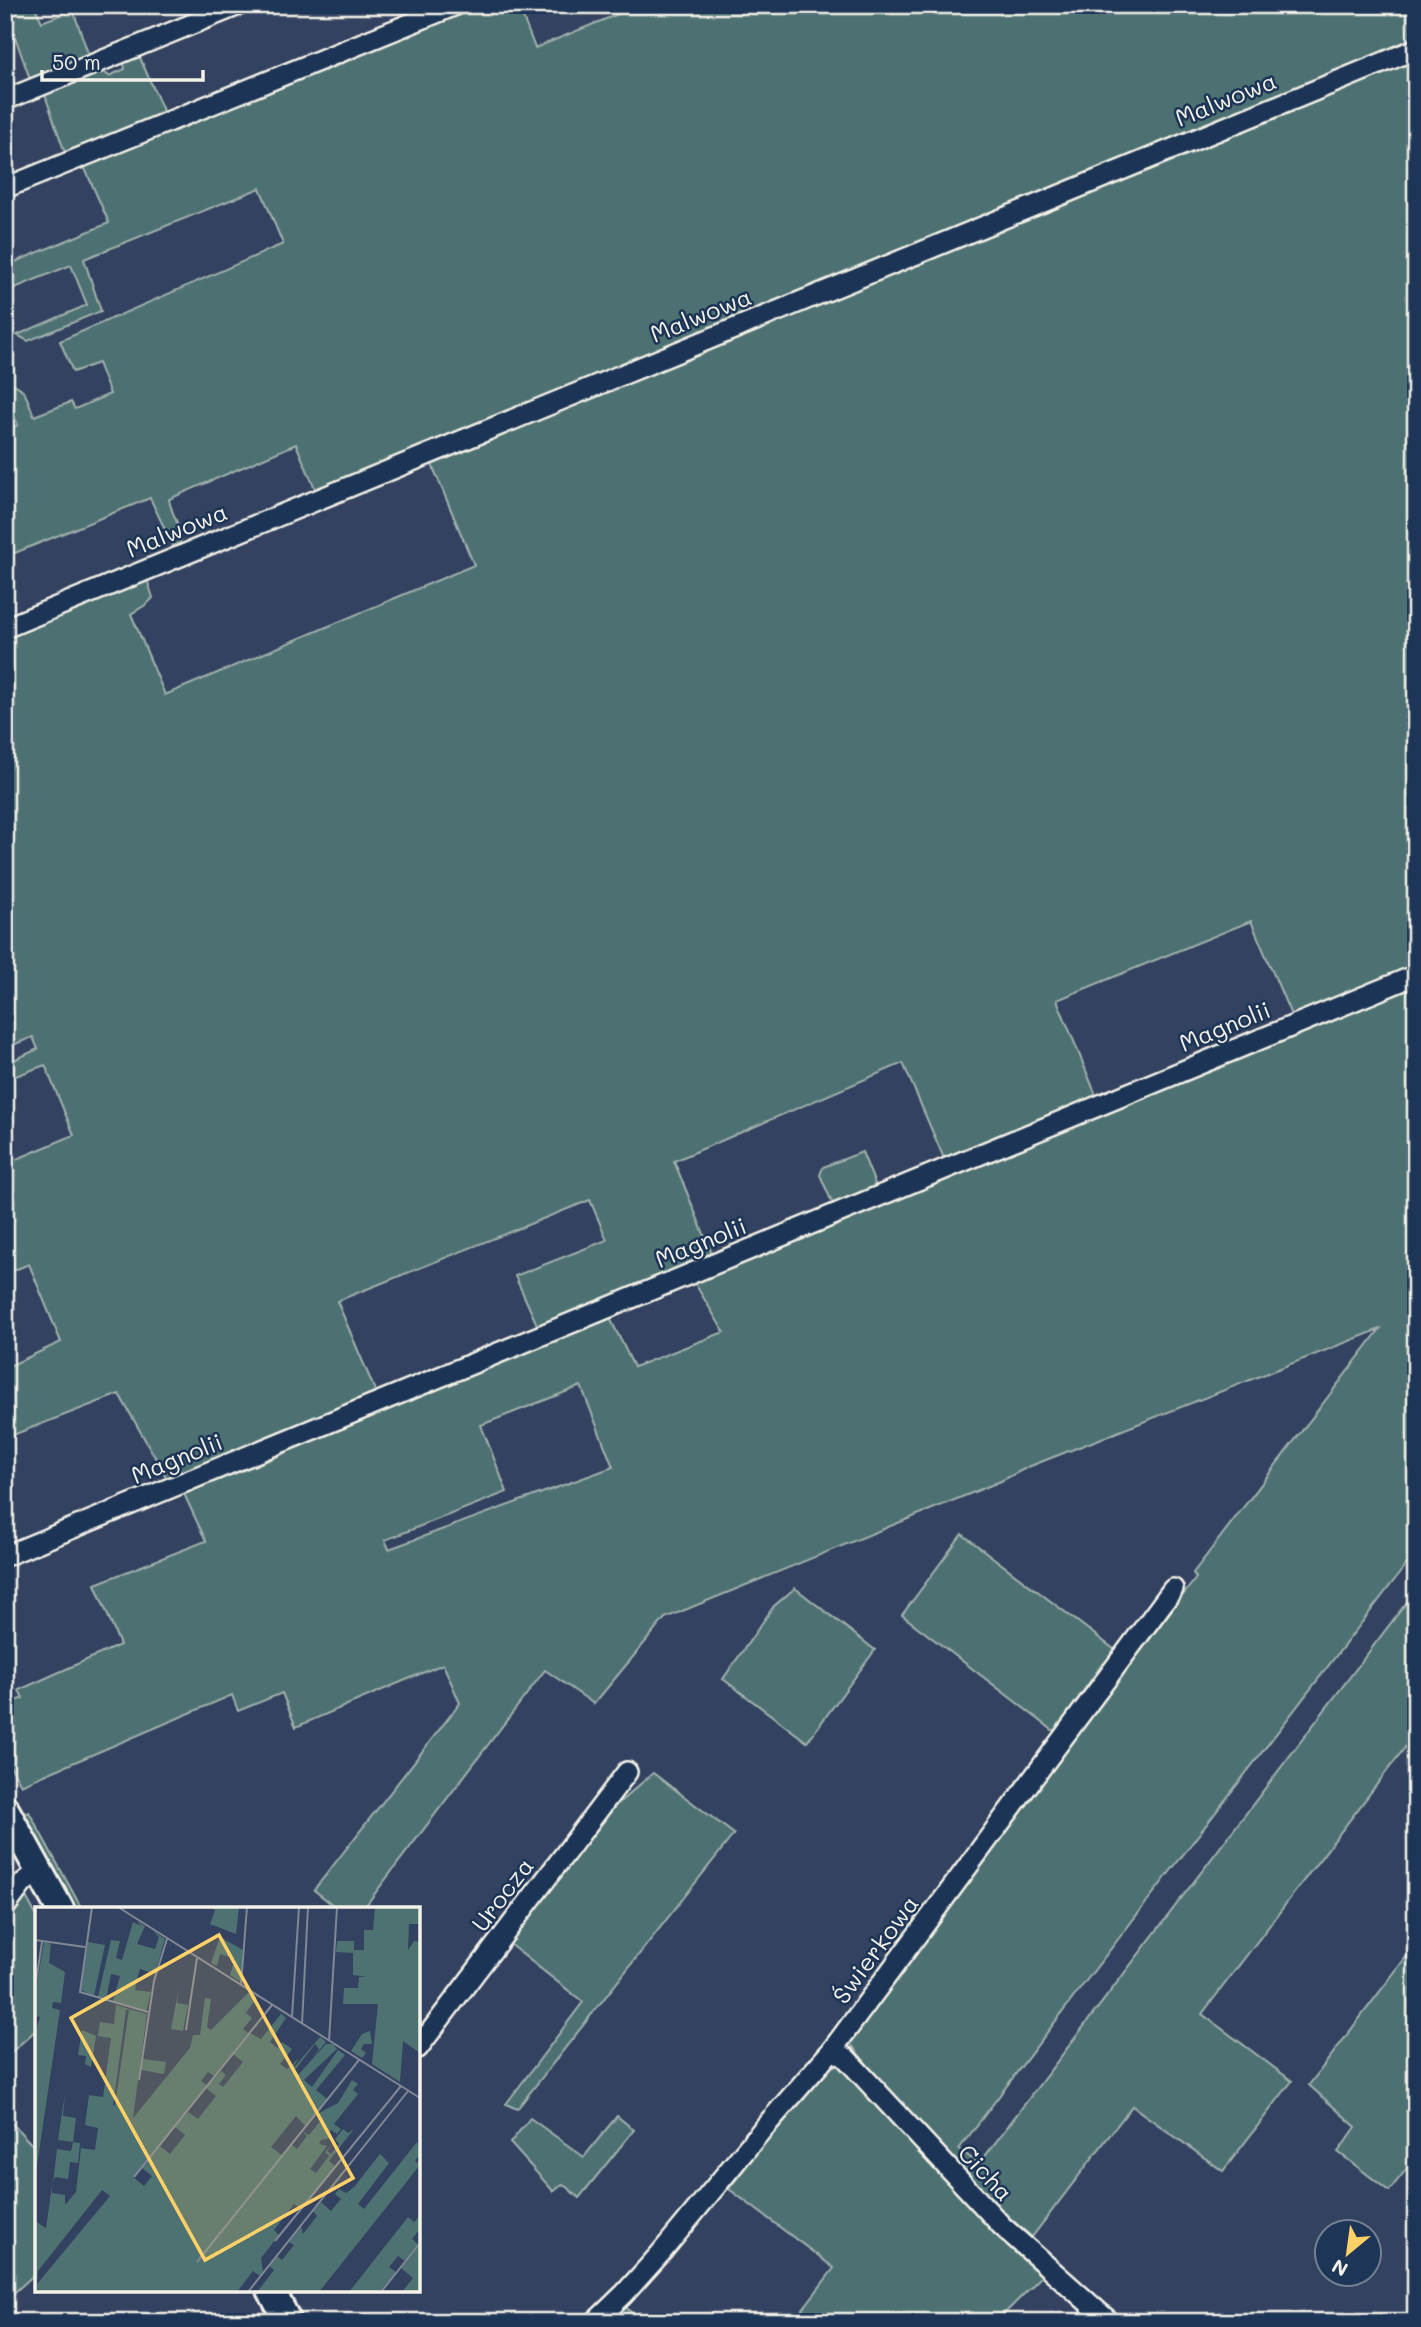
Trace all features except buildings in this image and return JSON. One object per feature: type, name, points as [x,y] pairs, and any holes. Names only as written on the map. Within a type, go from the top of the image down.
[{"type":"main road","points":[[5,1809],[59,1907]]},
{"type":"main road","points":[[272,2292],[288,2322]]},
{"type":"street","points":[[5,100],[239,5]]},
{"type":"street","points":[[5,188],[456,5]]},
{"type":"street","name":"Malwowa","points":[[5,628],[1416,49]]},
{"type":"street","name":"Magnolii","points":[[5,1556],[1416,975]]},
{"type":"street","name":"Świerkowa","points":[[595,2322],[660,2255],[762,2130],[832,2050],[1173,1589]]},
{"type":"street","name":"Urocza","points":[[420,2045],[627,1772]]},
{"type":"street","points":[[5,1907],[23,1883],[39,1871]]},
{"type":"street","name":"Cicha","points":[[832,2050],[845,2057],[1002,2226],[1110,2322]]},
{"type":"green space","points":[[5,5],[34,5],[42,22],[73,10],[90,59],[31,82],[14,34],[5,38]]},
{"type":"green space","points":[[469,5],[518,5],[535,48],[640,5],[1416,5],[1416,971],[1293,1020],[1251,921],[1057,1000],[1098,1100],[945,1161],[903,1063],[674,1161],[713,1256],[538,1327],[515,1276],[607,1240],[590,1200],[337,1301],[377,1395],[168,1480],[119,1394],[5,1438],[5,1368],[61,1342],[29,1264],[5,1274],[5,1164],[74,1135],[45,1065],[5,1080],[5,1064],[38,1049],[33,1037],[5,1048],[5,636],[147,579],[153,598],[131,614],[165,695],[474,565],[425,448],[316,491],[296,444],[169,499],[180,537],[180,543],[173,546],[150,498],[5,557],[5,431],[18,425],[5,394],[5,383],[21,389],[34,416],[71,402],[75,409],[110,394],[98,363],[73,372],[60,341],[283,244],[260,188],[84,259],[101,311],[28,341],[17,335],[87,305],[71,265],[5,292],[5,266],[109,223],[83,164],[318,67],[325,71],[341,64],[346,56],[406,32],[409,37],[429,27],[435,19]]},
{"type":"green space","points":[[138,53],[165,115],[66,156],[44,92],[100,69],[109,76],[125,69],[123,59]]},
{"type":"green space","points":[[1416,980],[1416,1552],[959,2149],[979,2164],[1416,1590],[1416,1733],[1202,2014],[1292,2081],[1223,2171],[1132,2106],[1032,2237],[957,2168],[889,2092],[847,2039],[1196,1578],[1193,1573],[1380,1329],[1028,1467],[1001,1481],[665,1618],[594,1704],[545,1670],[365,1907],[335,1907],[314,1890],[460,1703],[443,1664],[296,1727],[282,1693],[238,1711],[232,1695],[21,1785],[5,1757],[5,1706],[23,1698],[19,1690],[120,1645],[95,1584],[206,1541],[184,1494],[281,1455],[280,1450],[609,1316],[634,1367],[724,1332],[694,1282]],"holes":[[[581,1386],[613,1467],[389,1549],[385,1540],[507,1492],[481,1425]]]},
{"type":"green space","points":[[862,1152],[877,1189],[834,1207],[820,1175],[823,1167]]},
{"type":"green space","points":[[962,1534],[1119,1653],[1112,1662],[1102,1664],[1055,1732],[902,1615]]},
{"type":"green space","points":[[795,1588],[875,1650],[807,1742],[723,1679],[774,1606]]},
{"type":"green space","points":[[653,1773],[734,1834],[517,2109],[506,2104],[583,2002],[508,1943],[605,1815]]},
{"type":"green space","points":[[29,1812],[81,1907],[73,1907],[23,1816]]},
{"type":"green space","points":[[25,1895],[35,1913],[35,2031],[5,2058],[5,1925]]},
{"type":"green space","points":[[1416,1944],[1416,2157],[1389,2191],[1338,2152],[1356,2127],[1309,2085]]},
{"type":"green space","points":[[842,2063],[1044,2274],[996,2322],[793,2322],[834,2268],[729,2189],[819,2071]]},
{"type":"green space","points":[[5,2116],[35,2148],[35,2274],[5,2301]]},
{"type":"green space","points":[[617,2116],[634,2130],[579,2198],[563,2184],[553,2191],[510,2143],[530,2118],[584,2157]]},
{"type":"green space","points":[[625,2306],[640,2322],[608,2322]]}]
